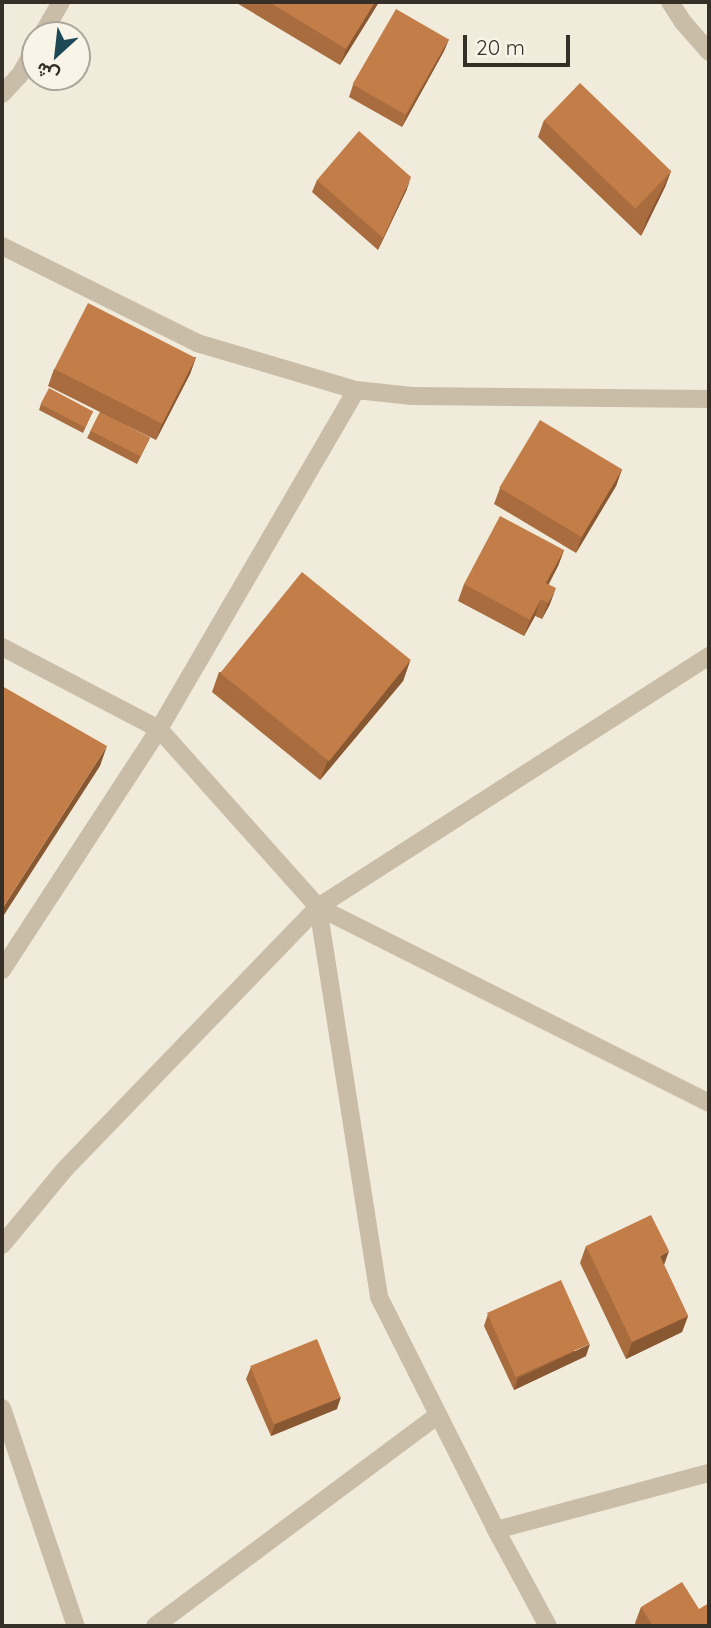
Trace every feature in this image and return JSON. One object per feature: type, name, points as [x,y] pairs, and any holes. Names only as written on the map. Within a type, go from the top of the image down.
[{"type":"street","points":[[51,21],[61,2]]},
{"type":"street","points":[[670,2],[682,22],[709,52]]},
{"type":"street","points":[[2,94],[21,73]]},
{"type":"street","points":[[2,246],[197,343],[356,390],[412,396],[709,400]]},
{"type":"street","points":[[2,970],[159,729],[356,390]]},
{"type":"street","points":[[2,647],[159,729],[318,907],[709,1103]]},
{"type":"street","points":[[2,1245],[65,1169],[318,907],[709,656]]},
{"type":"street","points":[[318,907],[379,1297],[496,1530],[548,1626]]},
{"type":"street","points":[[2,1408],[76,1626]]},
{"type":"street","points":[[155,1626],[438,1415]]},
{"type":"street","points":[[496,1530],[709,1473]]},
{"type":"building","points":[[269,2],[375,2],[346,49]]},
{"type":"building","points":[[396,9],[449,40],[405,115],[352,84]]},
{"type":"building","points":[[580,83],[671,171],[635,209],[544,120]]},
{"type":"building","points":[[359,131],[411,177],[383,238],[317,180]]},
{"type":"building","points":[[88,303],[196,358],[162,424],[54,369]]},
{"type":"building","points":[[49,388],[93,411],[85,427],[41,404]]},
{"type":"building","points":[[100,412],[150,437],[140,456],[90,431]]},
{"type":"building","points":[[540,420],[622,469],[582,537],[499,488]]},
{"type":"building","points":[[500,516],[564,550],[546,583],[556,588],[548,603],[541,599],[530,620],[464,584]]},
{"type":"building","points":[[302,572],[411,660],[329,761],[220,673]]},
{"type":"building","points":[[2,686],[107,746],[2,909]]},
{"type":"building","points":[[651,1215],[669,1251],[660,1256],[688,1316],[632,1342],[586,1246]]},
{"type":"building","points":[[561,1280],[589,1344],[515,1377],[487,1313]]},
{"type":"building","points":[[317,1339],[341,1397],[274,1424],[250,1366]]},
{"type":"building","points":[[682,1582],[699,1609],[709,1603],[709,1626],[653,1626],[641,1607]]}]
